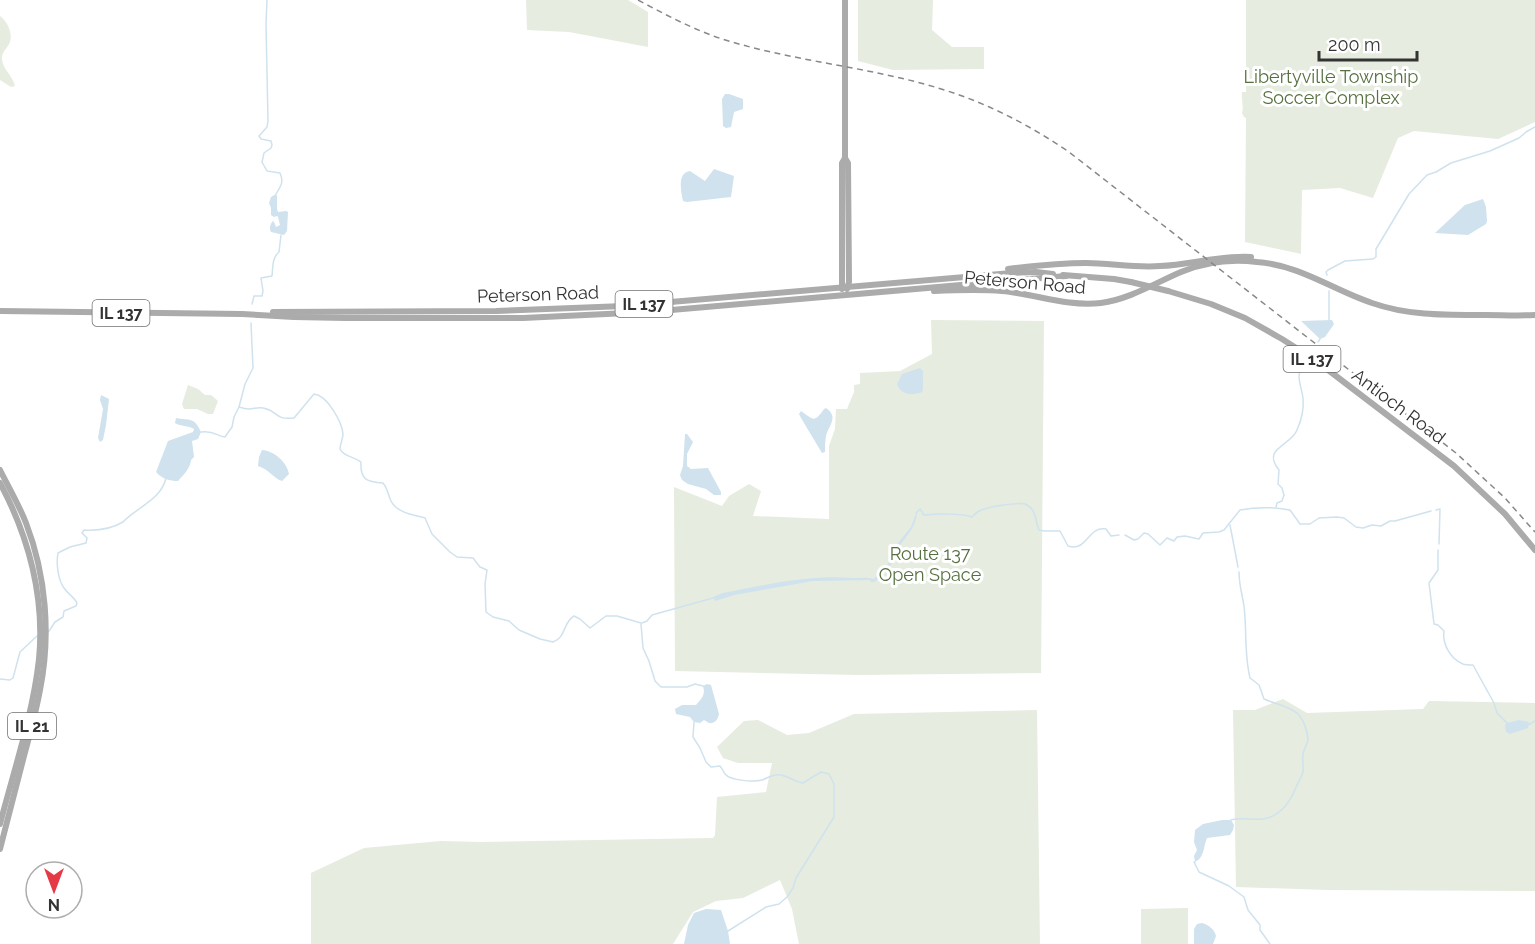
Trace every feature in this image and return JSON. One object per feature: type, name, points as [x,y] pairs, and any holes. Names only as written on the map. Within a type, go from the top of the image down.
[{"type":"main road","points":[[844,295],[838,226],[842,163],[845,158],[845,0]]},
{"type":"main road","points":[[844,287],[849,282],[848,162],[845,158]]},
{"type":"main road","points":[[838,226],[849,217]]},
{"type":"main road","name":"Peterson Road","points":[[906,282],[1067,263],[1160,267],[1242,257],[1262,258],[1295,266],[1372,303]]},
{"type":"main road","name":"Peterson Road","points":[[876,292],[1002,291],[1065,303],[1089,304],[1128,296],[1196,267],[1230,261],[1248,261],[1290,268],[1344,292],[1395,310],[1431,314],[1534,315]]},
{"type":"main road","name":"Peterson Road","points":[[242,314],[294,311],[559,309],[638,305],[1012,273],[1036,272],[1066,276]]},
{"type":"main road","name":"Peterson Road","points":[[0,311],[242,314],[345,318],[520,318],[648,312],[1066,276]]},
{"type":"main road","name":"Antioch Road","points":[[1066,276],[1114,279],[1168,291],[1211,304],[1245,318],[1282,339],[1315,360],[1454,466],[1505,514],[1535,550]]},
{"type":"main road","name":"IL 21","points":[[0,470],[20,508],[34,546],[39,567],[43,621],[42,681],[0,849]]},
{"type":"main road","name":"IL 21","points":[[0,483],[27,546],[43,621]]},
{"type":"main road","name":"IL 21","points":[[0,824],[34,692],[42,643]]},
{"type":"green space","points":[[526,0],[628,0],[648,12],[648,47],[569,32],[527,30]]},
{"type":"green space","points":[[858,0],[933,0],[932,30],[952,47],[984,47],[984,69],[893,70],[858,61]]},
{"type":"green space","name":"Libertyville Township Soccer Complex","points":[[1246,0],[1535,0],[1535,122],[1498,139],[1414,131],[1398,138],[1373,198],[1340,188],[1302,190],[1301,254],[1245,242],[1246,118],[1242,113],[1242,92],[1246,92]]},
{"type":"green space","points":[[0,16],[7,24],[11,35],[2,57],[4,66],[15,86],[11,87],[0,80]]},
{"type":"green space","name":"Route 137 Open Space","points":[[931,320],[1044,321],[1041,673],[859,675],[675,671],[674,487],[722,506],[729,496],[749,484],[761,491],[753,516],[829,519],[829,446],[835,429],[836,409],[847,409],[854,392],[854,385],[860,384],[860,373],[900,371],[932,354]]},
{"type":"green space","points":[[188,385],[205,395],[211,395],[218,401],[213,414],[197,409],[184,409],[182,404]]},
{"type":"green space","points":[[1283,699],[1307,713],[1423,709],[1429,701],[1535,703],[1535,891],[1236,887],[1233,710],[1255,710]]},
{"type":"green space","points":[[1037,710],[1040,944],[799,944],[792,909],[780,880],[743,898],[716,901],[693,912],[673,944],[311,944],[311,873],[364,848],[441,841],[713,838],[717,797],[766,792],[772,763],[738,763],[723,758],[717,747],[744,721],[758,720],[787,735],[809,733],[854,714]]},
{"type":"green space","points":[[1188,908],[1188,944],[1141,944],[1141,909]]},
{"type":"water","points":[[725,94],[743,99],[743,109],[734,112],[731,127],[726,128],[723,126],[722,99]]},
{"type":"water","points":[[714,169],[734,176],[731,197],[683,201],[681,183],[683,175],[690,171],[705,181]]},
{"type":"water","points":[[276,194],[278,212],[288,212],[287,231],[284,235],[271,232],[270,229],[273,221],[276,227],[280,225],[278,217],[271,215],[269,203],[271,197]]},
{"type":"water","points":[[1483,199],[1486,207],[1486,224],[1468,235],[1435,233],[1465,205]]},
{"type":"water","points":[[1332,320],[1334,324],[1325,337],[1320,339],[1301,321]]},
{"type":"water","points":[[920,368],[923,371],[922,392],[911,394],[901,390],[897,384],[902,374]]},
{"type":"water","points":[[101,395],[109,399],[103,440],[100,442],[98,438],[103,409]]},
{"type":"water","points":[[826,408],[833,418],[826,436],[825,452],[822,453],[799,414],[801,411],[814,419]]},
{"type":"water","points":[[176,418],[193,421],[201,432],[198,439],[192,441],[194,457],[189,466],[178,481],[172,481],[156,472],[168,441],[193,432],[194,429],[175,423]]},
{"type":"water","points":[[685,434],[693,442],[687,454],[687,466],[691,469],[708,468],[721,495],[714,495],[706,489],[682,480],[680,475],[683,466]]},
{"type":"water","points":[[262,450],[275,455],[286,465],[289,474],[282,481],[258,466]]},
{"type":"water","points":[[917,511],[912,528],[896,551],[897,557],[874,582],[870,580],[813,581],[734,595],[715,601],[713,597],[723,593],[803,579],[836,577],[874,579],[894,557],[894,548],[911,527]]},
{"type":"water","points":[[711,685],[719,714],[716,721],[713,723],[704,720],[700,723],[694,722],[690,717],[676,714],[675,709],[682,705],[696,705],[703,694],[703,686]]},
{"type":"water","points":[[1519,720],[1529,722],[1528,728],[1510,734],[1506,732],[1507,723]]},
{"type":"water","points":[[1231,820],[1234,825],[1230,835],[1207,838],[1202,855],[1195,862],[1194,856],[1197,850],[1194,842],[1195,830],[1203,824]]},
{"type":"water","points":[[706,909],[721,910],[730,944],[684,944],[688,925],[694,913]]},
{"type":"water","points":[[1202,923],[1214,931],[1216,936],[1213,944],[1194,944],[1194,929],[1197,924]]},
{"type":"waterway","points":[[267,0],[268,121],[267,127],[259,136],[261,139],[271,141],[271,148],[264,153],[262,162],[267,171],[280,173],[282,179],[276,194]]},
{"type":"waterway","points":[[1327,275],[1328,270],[1345,261],[1376,257],[1376,249],[1409,194],[1427,175],[1451,163],[1490,151],[1519,138],[1535,127]]},
{"type":"waterway","points":[[252,304],[254,296],[262,296],[261,278],[272,276],[281,235]]},
{"type":"waterway","points":[[1329,291],[1329,320]]},
{"type":"waterway","points":[[201,432],[225,437],[232,427],[245,384],[253,368],[251,323]]},
{"type":"waterway","points":[[1310,354],[1315,346]]},
{"type":"waterway","points":[[1276,507],[1284,495],[1278,484],[1279,470],[1273,457],[1275,452],[1294,435],[1298,426],[1303,402],[1299,374],[1307,359]]},
{"type":"waterway","points":[[239,407],[263,408],[279,417],[294,418],[314,394],[324,399],[337,416],[342,429],[340,449],[344,454],[361,462],[363,476],[373,482],[383,483],[391,501],[397,508],[425,518],[432,534],[450,552],[457,557],[473,558],[480,567],[487,570],[486,612],[493,617],[509,621],[519,630],[553,642],[560,637],[574,616],[590,628],[606,616],[617,616],[641,623]]},
{"type":"waterway","points":[[47,632],[55,622],[63,617],[64,611],[76,606],[77,603],[60,581],[57,566],[58,553],[86,543],[87,538],[82,533],[84,530],[104,529],[123,522],[154,498],[166,478]]},
{"type":"waterway","points":[[916,513],[920,509],[924,515],[955,514],[972,517],[979,511],[989,508],[1023,504],[1033,510],[1039,530],[1060,531],[1068,546],[1080,545],[1100,529],[1106,529],[1111,536],[1119,535]]},
{"type":"waterway","points":[[1125,535],[1134,540],[1144,533],[1148,534],[1160,545],[1167,538],[1174,541],[1177,537],[1185,536],[1199,539],[1203,533],[1224,530],[1240,510],[1252,508],[1290,510],[1300,524],[1310,524],[1319,518],[1337,517],[1344,518],[1356,527],[1363,528],[1372,525],[1381,526],[1390,521],[1431,511]]},
{"type":"waterway","points":[[1436,510],[1440,509],[1439,544]]},
{"type":"waterway","points":[[1230,525],[1238,567]]},
{"type":"waterway","points":[[1438,550],[1438,570],[1429,583],[1434,624],[1444,631],[1446,645],[1451,655],[1458,662],[1473,665],[1497,713],[1507,723]]},
{"type":"waterway","points":[[1231,820],[1265,819],[1283,808],[1291,798],[1303,774],[1303,754],[1308,740],[1305,727],[1298,714],[1287,707],[1264,699],[1259,685],[1250,678],[1239,572]]},
{"type":"waterway","points":[[642,623],[652,615],[713,598]]},
{"type":"waterway","points":[[641,624],[643,648],[655,681],[661,687],[687,687],[695,684],[703,686]]},
{"type":"waterway","points":[[0,679],[13,678],[20,652],[37,636]]},
{"type":"waterway","points":[[1528,725],[1535,721]]},
{"type":"waterway","points":[[694,722],[693,737],[706,762],[711,767],[720,766],[725,774],[737,780],[754,781],[778,775],[803,783],[821,772],[829,774],[834,784],[834,817],[796,878],[787,897],[779,904],[766,907],[728,931]]},
{"type":"waterway","points":[[1195,862],[1199,872],[1229,886],[1244,897],[1248,910],[1260,925],[1260,930],[1270,944]]},
{"type":"railway","points":[[638,0],[716,37],[771,52],[911,80],[989,107],[1038,132],[1069,152],[1456,453],[1505,498],[1535,532]]}]
